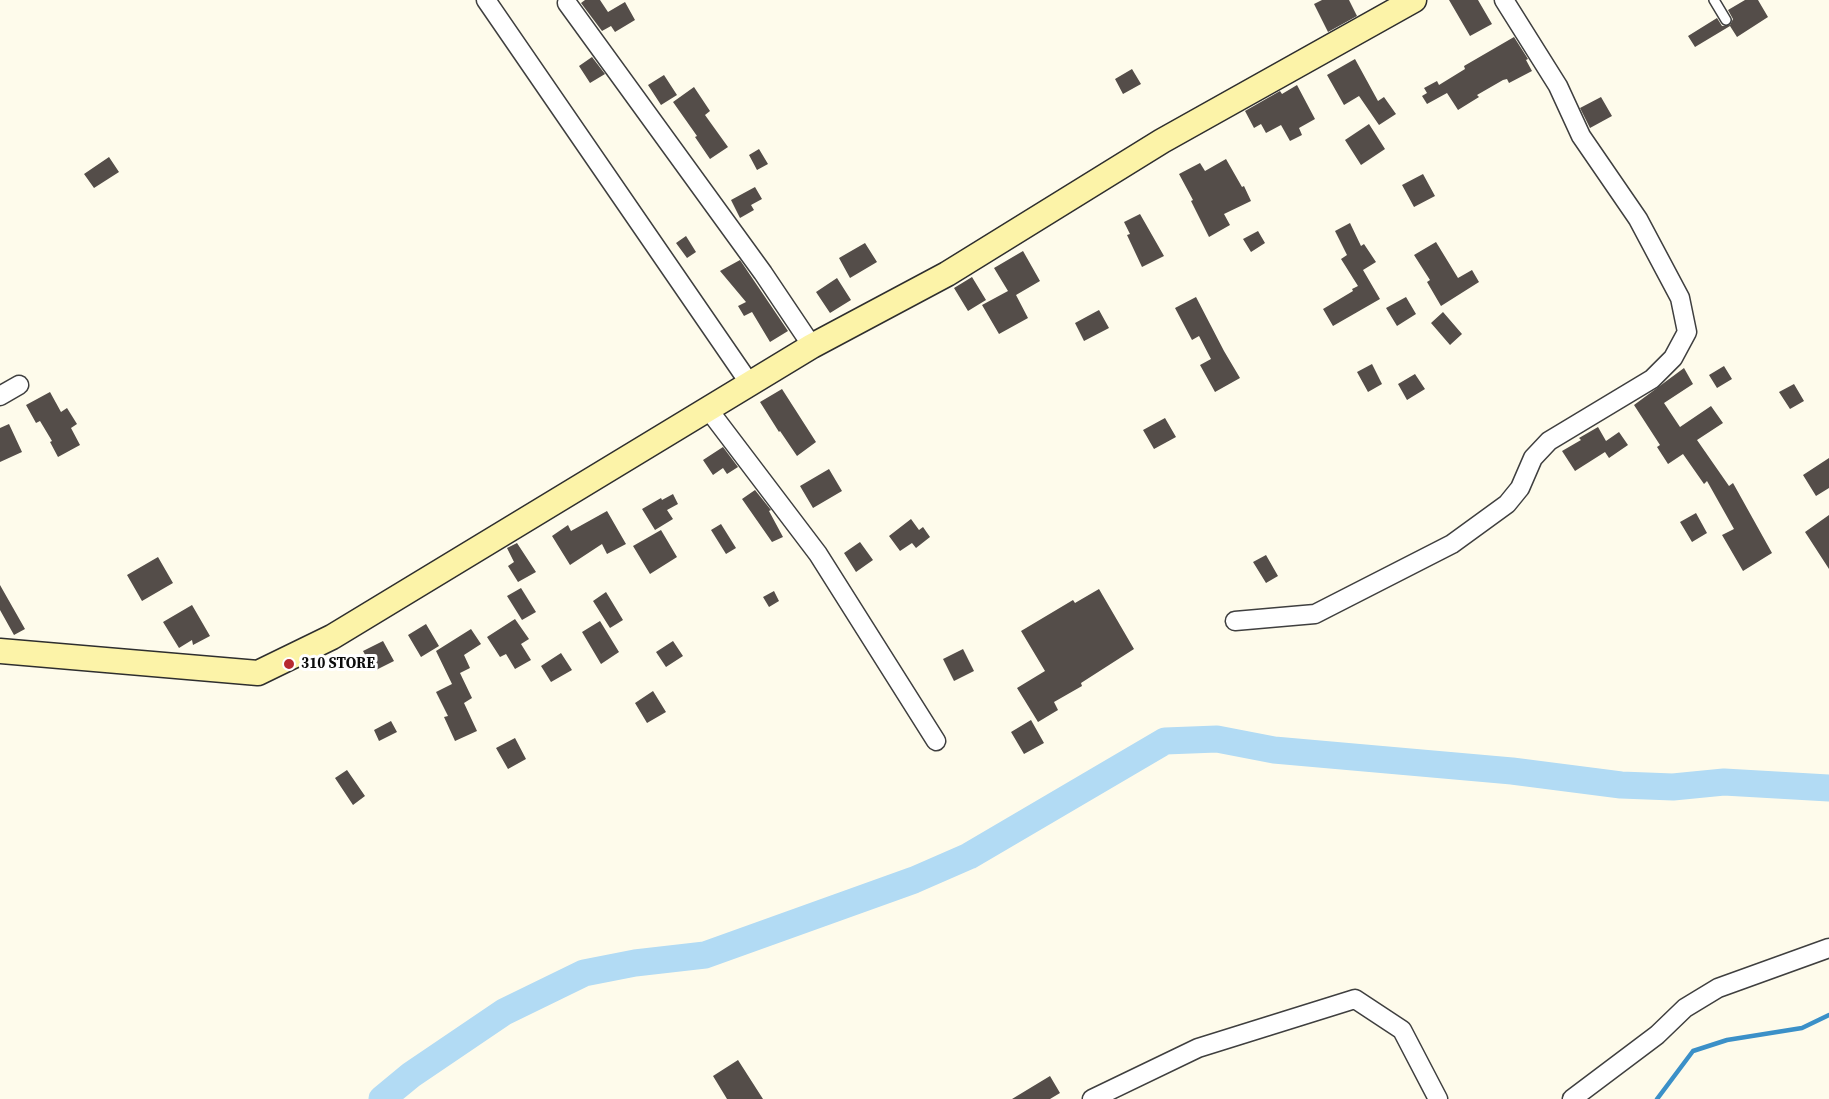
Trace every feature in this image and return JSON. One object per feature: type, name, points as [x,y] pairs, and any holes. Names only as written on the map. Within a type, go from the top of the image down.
[{"type":"street","points":[[486,0],[750,384]]},
{"type":"street","points":[[0,651],[258,673],[332,637],[812,346],[947,274],[1162,141],[1414,0]]},
{"type":"street","points":[[1235,621],[1316,614],[1452,544],[1507,504],[1520,488],[1533,458],[1550,441],[1652,379],[1673,358],[1687,332],[1680,298],[1638,219],[1581,136],[1558,86],[1504,0]]},
{"type":"street","points":[[567,3],[763,273],[812,346]]},
{"type":"street","points":[[0,396],[19,385]]},
{"type":"street","points":[[708,409],[818,554],[936,741]]},
{"type":"street","points":[[1572,1099],[1657,1035],[1685,1008],[1718,988],[1829,948]]},
{"type":"street","points":[[1092,1099],[1198,1048],[1354,999],[1402,1030],[1438,1099]]},
{"type":"lane","points":[[1714,0],[1726,20]]},
{"type":"building","points":[[585,0],[600,0],[608,12],[625,2],[635,20],[615,32],[611,26],[602,31],[581,3]]},
{"type":"building","points":[[1322,0],[1349,0],[1357,16],[1328,32],[1314,4]]},
{"type":"building","points":[[1449,0],[1478,0],[1492,24],[1470,36]]},
{"type":"building","points":[[1745,0],[1758,0],[1768,17],[1737,37],[1730,26],[1695,47],[1688,36],[1717,18],[1722,26],[1730,25],[1733,19],[1728,10]]},
{"type":"building","points":[[1514,37],[1528,59],[1526,60],[1532,71],[1509,83],[1507,79],[1503,80],[1477,95],[1479,97],[1458,110],[1447,93],[1427,104],[1422,96],[1427,93],[1424,88],[1437,81],[1439,85],[1465,69],[1464,66]]},
{"type":"building","points":[[592,57],[605,74],[590,83],[579,66]]},
{"type":"building","points":[[1355,59],[1378,101],[1384,97],[1396,114],[1379,125],[1359,96],[1344,105],[1327,75]]},
{"type":"building","points":[[1132,69],[1141,84],[1123,94],[1115,79]]},
{"type":"building","points":[[664,75],[677,95],[661,105],[648,85]]},
{"type":"building","points":[[1297,85],[1315,119],[1299,128],[1302,135],[1290,141],[1281,125],[1266,133],[1261,124],[1254,128],[1245,111],[1280,91],[1282,94]]},
{"type":"building","points":[[694,87],[710,111],[705,115],[728,147],[710,159],[673,102]]},
{"type":"building","points":[[1601,97],[1612,116],[1590,128],[1580,108]]},
{"type":"building","points":[[1369,124],[1385,149],[1361,165],[1345,140]]},
{"type":"building","points":[[759,149],[768,164],[757,170],[749,155]]},
{"type":"building","points":[[109,157],[119,172],[94,188],[84,174]]},
{"type":"building","points":[[1226,159],[1251,201],[1224,214],[1230,225],[1209,237],[1179,174],[1200,163],[1205,171]]},
{"type":"building","points":[[1423,174],[1435,196],[1414,207],[1402,185]]},
{"type":"building","points":[[755,187],[762,199],[751,205],[754,210],[740,218],[731,200]]},
{"type":"building","points":[[1140,214],[1164,256],[1142,267],[1127,235],[1130,234],[1124,222]]},
{"type":"building","points":[[1350,223],[1361,246],[1364,244],[1376,262],[1363,270],[1380,299],[1333,326],[1323,309],[1358,286],[1341,259],[1347,255],[1335,231]]},
{"type":"building","points":[[1258,231],[1265,243],[1251,252],[1243,239]]},
{"type":"building","points":[[686,236],[696,252],[687,258],[676,243]]},
{"type":"building","points":[[1436,242],[1458,278],[1472,270],[1479,282],[1441,306],[1427,282],[1430,280],[1414,255]]},
{"type":"building","points":[[865,243],[877,262],[850,278],[839,258]]},
{"type":"building","points":[[1023,251],[1040,281],[1016,295],[1028,318],[999,334],[982,305],[1008,291],[994,268]]},
{"type":"building","points":[[740,260],[788,331],[770,342],[752,312],[744,316],[738,306],[746,302],[720,271]]},
{"type":"building","points":[[972,277],[986,300],[968,311],[954,288]]},
{"type":"building","points":[[837,278],[851,300],[830,313],[816,292]]},
{"type":"building","points":[[1196,297],[1240,378],[1215,392],[1200,365],[1211,359],[1199,336],[1192,340],[1175,308]]},
{"type":"building","points":[[1406,297],[1416,314],[1397,326],[1386,308]]},
{"type":"building","points":[[1099,310],[1109,328],[1084,341],[1075,323]]},
{"type":"building","points":[[1443,312],[1462,334],[1450,345],[1431,323]]},
{"type":"building","points":[[1372,364],[1382,384],[1368,392],[1357,372]]},
{"type":"building","points":[[1724,366],[1732,379],[1717,388],[1709,375]]},
{"type":"building","points":[[1684,368],[1693,384],[1664,403],[1680,427],[1711,406],[1723,423],[1697,440],[1729,486],[1733,483],[1772,553],[1743,571],[1722,535],[1734,529],[1707,481],[1704,484],[1683,454],[1668,464],[1657,447],[1660,445],[1634,405]]},
{"type":"building","points":[[1415,374],[1425,389],[1407,400],[1398,384]]},
{"type":"building","points":[[1794,384],[1804,401],[1790,409],[1779,392]]},
{"type":"building","points":[[782,389],[816,442],[797,456],[760,402]]},
{"type":"building","points":[[50,392],[61,412],[67,408],[77,424],[71,428],[80,445],[58,457],[40,421],[36,423],[26,405]]},
{"type":"building","points":[[1165,418],[1176,437],[1154,449],[1143,430]]},
{"type":"building","points":[[9,424],[22,452],[0,462],[0,428]]},
{"type":"building","points":[[1598,427],[1606,441],[1619,432],[1628,445],[1609,458],[1605,452],[1575,471],[1562,451]]},
{"type":"building","points":[[723,447],[738,467],[727,474],[723,468],[713,475],[703,460]]},
{"type":"building","points":[[1829,458],[1829,488],[1816,496],[1803,475]]},
{"type":"building","points":[[829,469],[842,491],[813,508],[800,486]]},
{"type":"building","points":[[755,490],[771,510],[769,511],[783,537],[772,542],[742,499]]},
{"type":"building","points":[[673,494],[678,504],[667,510],[673,519],[655,530],[642,509]]},
{"type":"building","points":[[607,511],[626,544],[607,554],[602,544],[570,565],[552,536],[568,525],[571,531]]},
{"type":"building","points":[[1696,513],[1707,533],[1692,542],[1680,522]]},
{"type":"building","points":[[1829,515],[1829,569],[1805,532]]},
{"type":"building","points":[[911,519],[919,530],[923,527],[930,537],[916,548],[912,543],[900,551],[889,536]]},
{"type":"building","points":[[721,524],[736,548],[726,554],[711,530]]},
{"type":"building","points":[[661,530],[677,557],[650,574],[633,546]]},
{"type":"building","points":[[860,542],[873,560],[856,572],[844,553]]},
{"type":"building","points":[[517,543],[536,572],[518,582],[508,566],[514,562],[507,548]]},
{"type":"building","points":[[1266,555],[1278,576],[1266,583],[1253,562]]},
{"type":"building","points":[[158,557],[173,583],[142,601],[127,575]]},
{"type":"building","points":[[0,585],[25,629],[14,635],[0,610]]},
{"type":"building","points":[[521,588],[536,612],[522,620],[507,596]]},
{"type":"building","points":[[1099,589],[1134,649],[1081,683],[1082,686],[1054,702],[1058,710],[1038,722],[1017,688],[1045,671],[1021,631],[1073,600],[1075,603]]},
{"type":"building","points":[[774,591],[779,601],[769,607],[763,597]]},
{"type":"building","points":[[606,592],[623,620],[610,628],[593,601]]},
{"type":"building","points":[[192,605],[210,636],[193,645],[192,640],[179,648],[163,622]]},
{"type":"building","points":[[515,619],[529,639],[521,644],[531,660],[515,669],[506,654],[500,657],[487,637]]},
{"type":"building","points":[[600,621],[619,652],[601,664],[582,632]]},
{"type":"building","points":[[426,624],[439,646],[421,657],[408,635]]},
{"type":"building","points":[[471,629],[481,644],[464,655],[470,668],[460,673],[472,698],[464,703],[477,731],[455,741],[444,717],[448,716],[436,692],[452,684],[436,651]]},
{"type":"building","points":[[383,641],[394,661],[374,671],[363,651]]},
{"type":"building","points":[[673,641],[683,656],[666,667],[656,652]]},
{"type":"building","points":[[963,649],[974,671],[954,681],[943,659]]},
{"type":"building","points":[[561,653],[572,670],[551,682],[541,666]]},
{"type":"building","points":[[653,691],[666,712],[647,723],[635,703]]},
{"type":"building","points":[[1031,720],[1044,743],[1024,754],[1011,732]]},
{"type":"building","points":[[391,721],[397,732],[379,741],[374,730]]},
{"type":"building","points":[[515,738],[526,759],[508,769],[496,748]]},
{"type":"building","points":[[347,770],[365,796],[353,805],[335,778]]},
{"type":"building","points":[[738,1060],[763,1099],[727,1099],[713,1076]]},
{"type":"building","points":[[1050,1076],[1060,1093],[1050,1099],[1012,1099]]},
{"type":"waterway","points":[[382,1099],[411,1075],[504,1012],[584,973],[635,963],[705,955],[914,880],[969,856],[1165,741],[1217,739],[1274,750],[1512,771],[1621,785],[1673,787],[1724,782],[1829,788]]},
{"type":"waterway","points":[[1657,1099],[1693,1051],[1727,1040],[1802,1028],[1829,1015]]},
{"type":"place","name":"310 STORE","points":[[289,664]]}]
